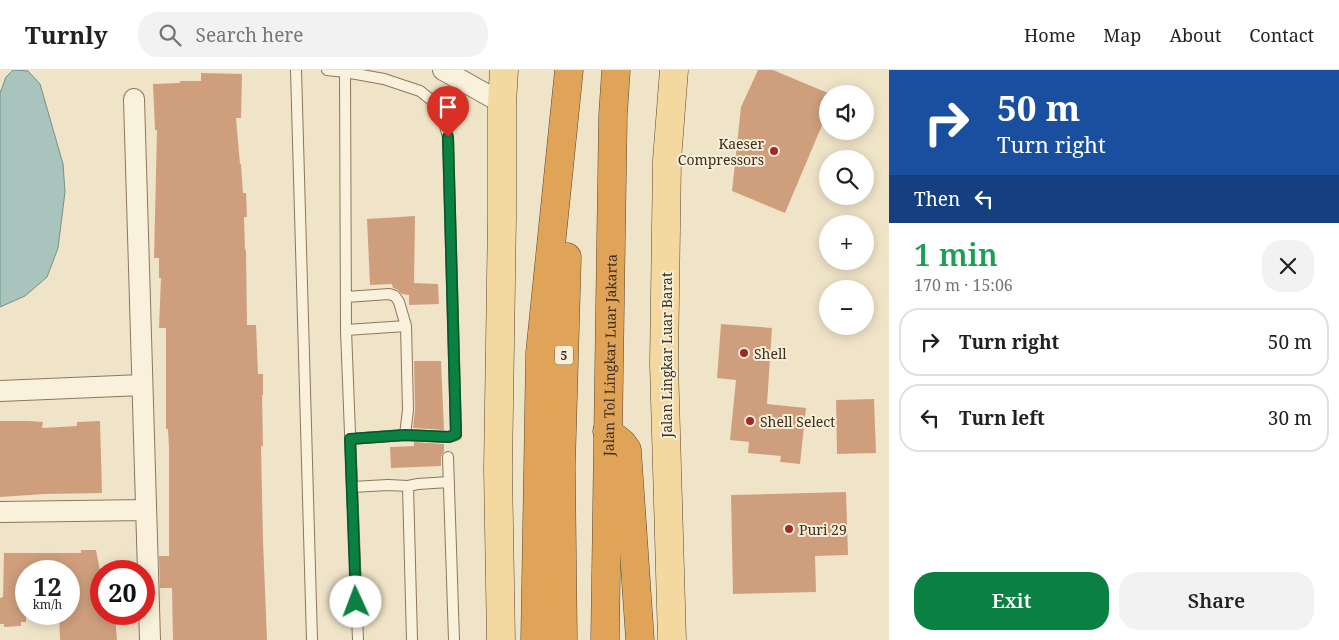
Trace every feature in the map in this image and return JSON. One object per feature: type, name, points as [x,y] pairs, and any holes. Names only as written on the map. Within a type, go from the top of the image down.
[{"type":"highway","points":[[535,640],[540,353],[570,70]]},
{"type":"highway","name":"5","points":[[563,640],[562,466],[570,70]]},
{"type":"highway","name":"Jalan Tol Lingkar Luar Jakarta","points":[[605,640],[607,430],[616,70]]},
{"type":"highway","points":[[607,430],[622,442],[626,450],[640,640]]},
{"type":"main road","points":[[501,640],[498,470],[503,70]]},
{"type":"main road","name":"Jalan Lingkar Luar Barat","points":[[672,640],[664,364],[668,160],[674,70]]},
{"type":"street","points":[[443,70],[502,103]]},
{"type":"street","points":[[134,99],[150,640]]},
{"type":"street","points":[[0,391],[142,385]]},
{"type":"street","points":[[0,512],[146,510]]},
{"type":"lane","points":[[296,70],[312,640]]},
{"type":"lane","points":[[327,70],[384,79],[420,91],[440,107],[448,137],[456,434],[449,437],[405,435],[350,439]]},
{"type":"lane","points":[[345,72],[346,330],[358,640]]},
{"type":"lane","points":[[346,297],[390,294],[395,296],[399,302],[406,326],[408,410],[405,435]]},
{"type":"lane","points":[[346,330],[406,326]]},
{"type":"lane","points":[[448,457],[454,640]]},
{"type":"lane","points":[[352,488],[449,482]]},
{"type":"lane","points":[[408,486],[412,640]]},
{"type":"water","points":[[13,70],[28,71],[40,84],[63,164],[65,192],[58,248],[47,277],[25,296],[0,307],[0,93],[6,77]]},
{"type":"building","name":"Kaeser Compressors","points":[[758,70],[773,70],[819,89],[819,132],[785,213],[732,191],[741,107]]},
{"type":"building","points":[[201,73],[242,74],[241,118],[236,118],[243,193],[246,193],[247,217],[244,217],[247,325],[256,325],[258,374],[263,374],[263,446],[261,446],[267,640],[173,640],[172,588],[160,588],[159,556],[169,556],[169,448],[168,429],[166,429],[166,328],[159,328],[161,278],[159,278],[159,258],[154,258],[157,130],[155,130],[153,84],[201,81]]},
{"type":"building","points":[[415,216],[414,283],[438,284],[439,304],[409,305],[409,295],[402,294],[393,288],[392,284],[370,285],[367,219]]},
{"type":"building","points":[[721,324],[772,328],[767,404],[806,408],[800,464],[780,462],[781,456],[748,453],[749,442],[730,440],[736,380],[717,378]]},
{"type":"building","points":[[414,361],[441,361],[444,430],[413,428],[415,410]]},
{"type":"building","points":[[874,399],[876,453],[837,454],[836,400]]},
{"type":"building","points":[[0,421],[43,422],[42,428],[77,426],[77,422],[100,421],[102,493],[0,497]]},
{"type":"building","points":[[414,442],[444,444],[441,466],[391,468],[390,447],[414,446]]},
{"type":"building","name":"Puri 29","points":[[846,492],[848,555],[815,556],[816,592],[733,594],[731,495]]},
{"type":"building","points":[[81,550],[96,550],[98,560],[90,560],[90,625],[116,625],[117,640],[60,640],[59,625],[80,625],[80,560],[15,560],[15,625],[21,626],[4,627],[4,624],[0,624],[4,553],[81,553]]},
{"type":"place","name":"Kaeser Compressors","points":[[774,151]]},
{"type":"place","name":"Shell","points":[[744,353]]},
{"type":"place","name":"Shell Select","points":[[750,421]]},
{"type":"place","name":"Puri 29","points":[[789,529]]},
{"type":"route","points":[[356,602],[350,439],[405,435],[449,437],[456,434],[448,137]]}]
